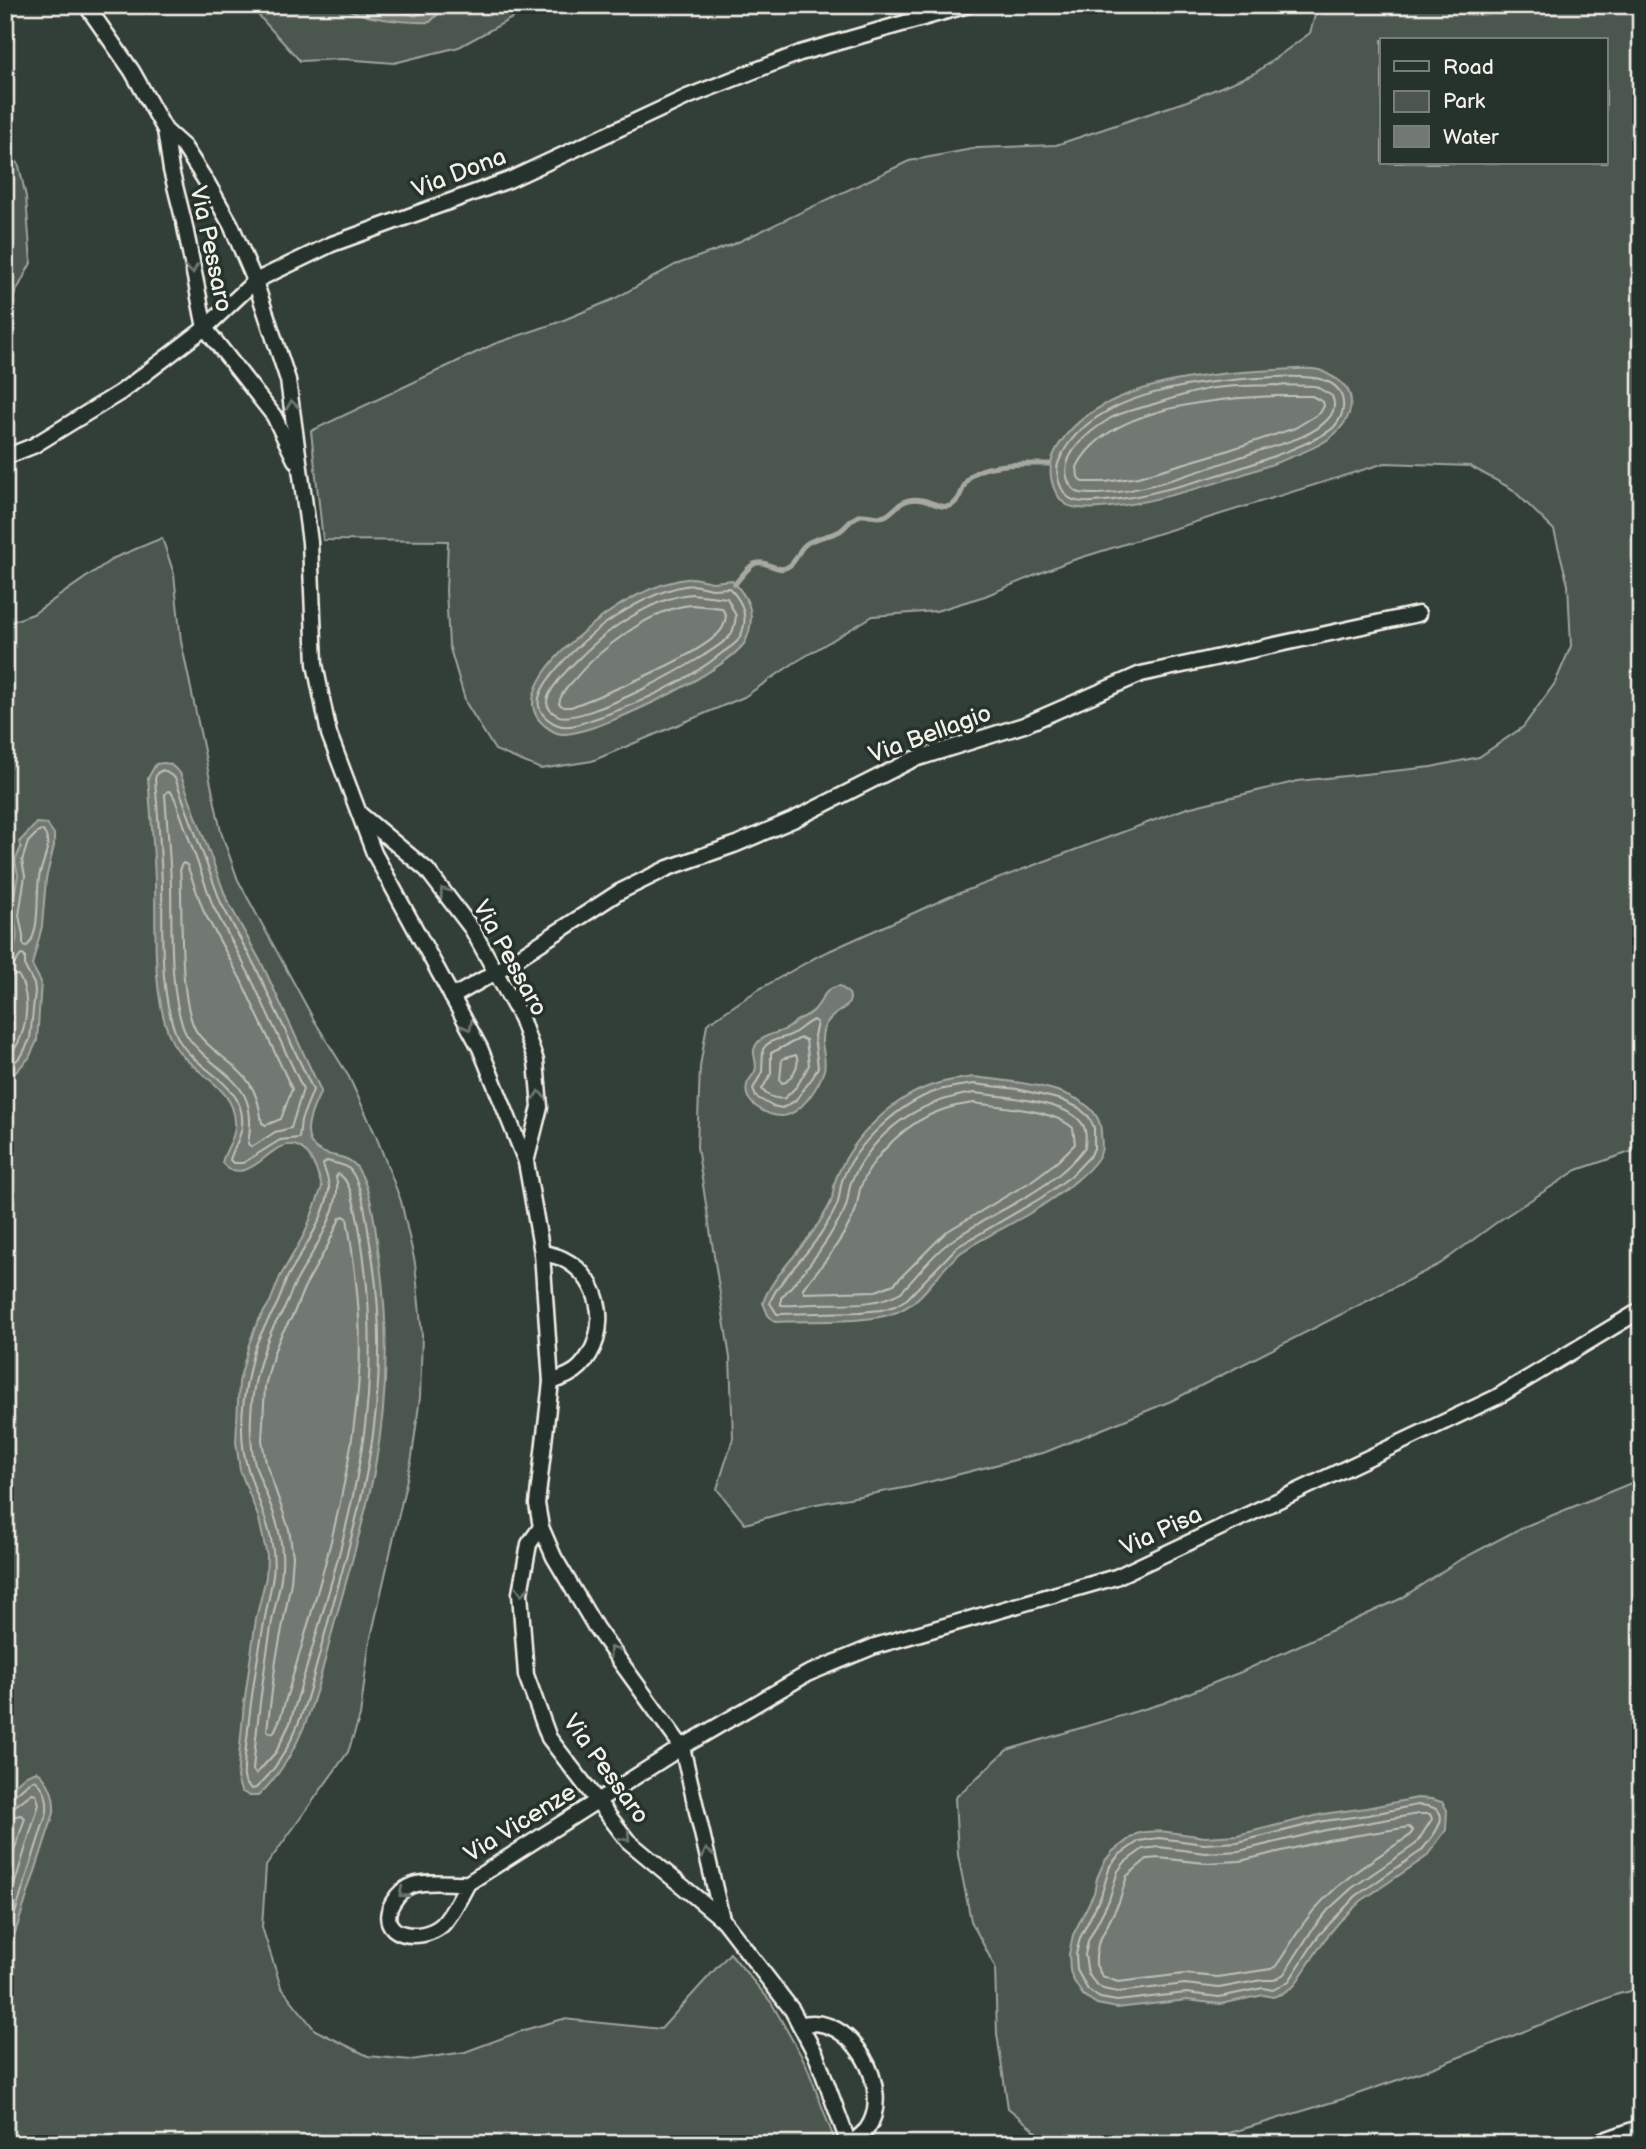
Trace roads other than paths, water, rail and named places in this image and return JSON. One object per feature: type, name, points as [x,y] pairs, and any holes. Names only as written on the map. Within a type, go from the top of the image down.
[{"type":"street","name":"Via Pessaro","points":[[86,5],[132,72],[165,130],[184,147],[209,186],[231,225],[256,281],[288,380],[310,542],[315,664],[329,734],[374,853],[480,1048],[526,1162],[542,1253],[551,1382],[537,1504],[541,1527],[554,1557],[596,1628],[682,1746],[722,1919]]},
{"type":"street","name":"Via Dona","points":[[5,457],[33,446],[121,392],[205,328],[256,281],[332,244],[509,180],[687,97],[800,53],[968,5]]},
{"type":"street","name":"Via Pessaro","points":[[165,130],[205,328],[274,416],[301,473]]},
{"type":"street","name":"Via Bellagio","points":[[452,997],[496,972],[619,892],[668,868],[795,820],[912,760],[1024,725],[1141,674],[1418,614]]},
{"type":"street","name":"Via Pessaro","points":[[360,813],[427,870],[472,929],[521,1018],[536,1061],[540,1107],[526,1162]]},
{"type":"street","points":[[542,1253],[562,1258],[579,1269],[592,1287],[599,1307],[601,1326],[594,1348],[581,1366],[570,1375],[551,1382]]},
{"type":"street","name":"Via Pisa","points":[[596,1802],[682,1746],[807,1674],[875,1646],[1116,1577],[1155,1560],[1497,1397],[1641,1310]]},
{"type":"street","name":"Via Pessaro","points":[[541,1527],[529,1544],[520,1593],[526,1675],[550,1738],[628,1841],[722,1919],[792,2010],[816,2055],[850,2144]]},
{"type":"street","name":"Via Vicenze","points":[[468,1883],[414,1885],[401,1891],[389,1910],[388,1919],[393,1928],[403,1936],[429,1933],[441,1926],[468,1883],[596,1802]]},
{"type":"street","points":[[800,2025],[811,2021],[824,2023],[838,2030],[853,2042],[870,2072],[875,2093],[873,2111],[867,2128],[850,2144]]},
{"type":"street","points":[[1593,2144],[1641,2127]]},
{"type":"water","points":[[340,5],[384,5],[415,16],[438,5],[447,5],[430,22],[420,22],[371,17]]},
{"type":"water","points":[[1319,370],[1333,377],[1343,384],[1351,400],[1347,418],[1342,426],[1327,440],[1308,450],[1194,489],[1113,507],[1082,508],[1064,503],[1056,493],[1051,473],[1054,454],[1070,430],[1093,411],[1152,386],[1184,379],[1217,374]]},
{"type":"water","points":[[693,578],[712,582],[732,580],[742,592],[751,617],[749,632],[743,645],[709,672],[629,714],[562,734],[544,725],[536,715],[533,703],[535,691],[548,667],[567,646],[602,617],[630,599],[661,585]]},
{"type":"water","points":[[156,764],[170,764],[180,773],[227,900],[263,966],[321,1091],[308,1129],[312,1145],[319,1151],[353,1163],[363,1178],[373,1211],[382,1283],[386,1364],[379,1445],[366,1510],[308,1716],[288,1759],[258,1796],[250,1796],[241,1791],[237,1778],[244,1704],[256,1619],[266,1577],[267,1556],[259,1519],[240,1470],[236,1442],[239,1382],[257,1323],[305,1233],[322,1187],[309,1156],[297,1146],[281,1147],[258,1163],[240,1171],[228,1169],[222,1163],[235,1128],[233,1109],[227,1097],[186,1059],[170,1037],[160,1002],[158,982],[155,871],[148,778]]},
{"type":"water","points":[[37,823],[47,824],[54,834],[54,846],[46,879],[42,926],[32,965],[41,982],[37,1041],[29,1058],[10,1078],[5,1090],[5,963],[12,953],[17,934],[10,917],[18,875],[15,861],[21,847],[19,842]]},
{"type":"water","points":[[840,986],[849,994],[850,1000],[825,1026],[822,1036],[825,1067],[814,1091],[796,1111],[789,1114],[782,1116],[763,1111],[752,1103],[746,1092],[756,1068],[756,1044],[764,1037],[788,1028],[810,1014],[830,989]]},
{"type":"water","points":[[973,1077],[1049,1089],[1069,1095],[1085,1104],[1096,1116],[1101,1131],[1102,1150],[1097,1159],[1077,1180],[1046,1203],[954,1258],[907,1307],[885,1316],[855,1320],[775,1322],[768,1315],[763,1303],[767,1294],[825,1212],[831,1202],[835,1182],[844,1161],[865,1132],[891,1108],[920,1090],[945,1081]]},
{"type":"water","points":[[37,1771],[51,1790],[54,1813],[5,1964],[5,1794],[26,1775]]},
{"type":"water","points":[[1417,1798],[1442,1802],[1447,1810],[1446,1830],[1426,1857],[1361,1901],[1340,1921],[1294,1986],[1281,1994],[1220,2004],[1187,2000],[1117,2008],[1097,2004],[1083,1995],[1074,1981],[1070,1971],[1069,1954],[1073,1935],[1094,1893],[1097,1878],[1104,1862],[1113,1851],[1136,1834],[1160,1831],[1205,1837],[1237,1835],[1323,1814]]},
{"type":"waterway","points":[[735,584],[754,564],[763,563],[780,569],[789,566],[808,542],[840,531],[858,516],[884,516],[902,502],[915,499],[950,506],[957,500],[968,479],[978,471],[1008,465],[1049,464]]}]
